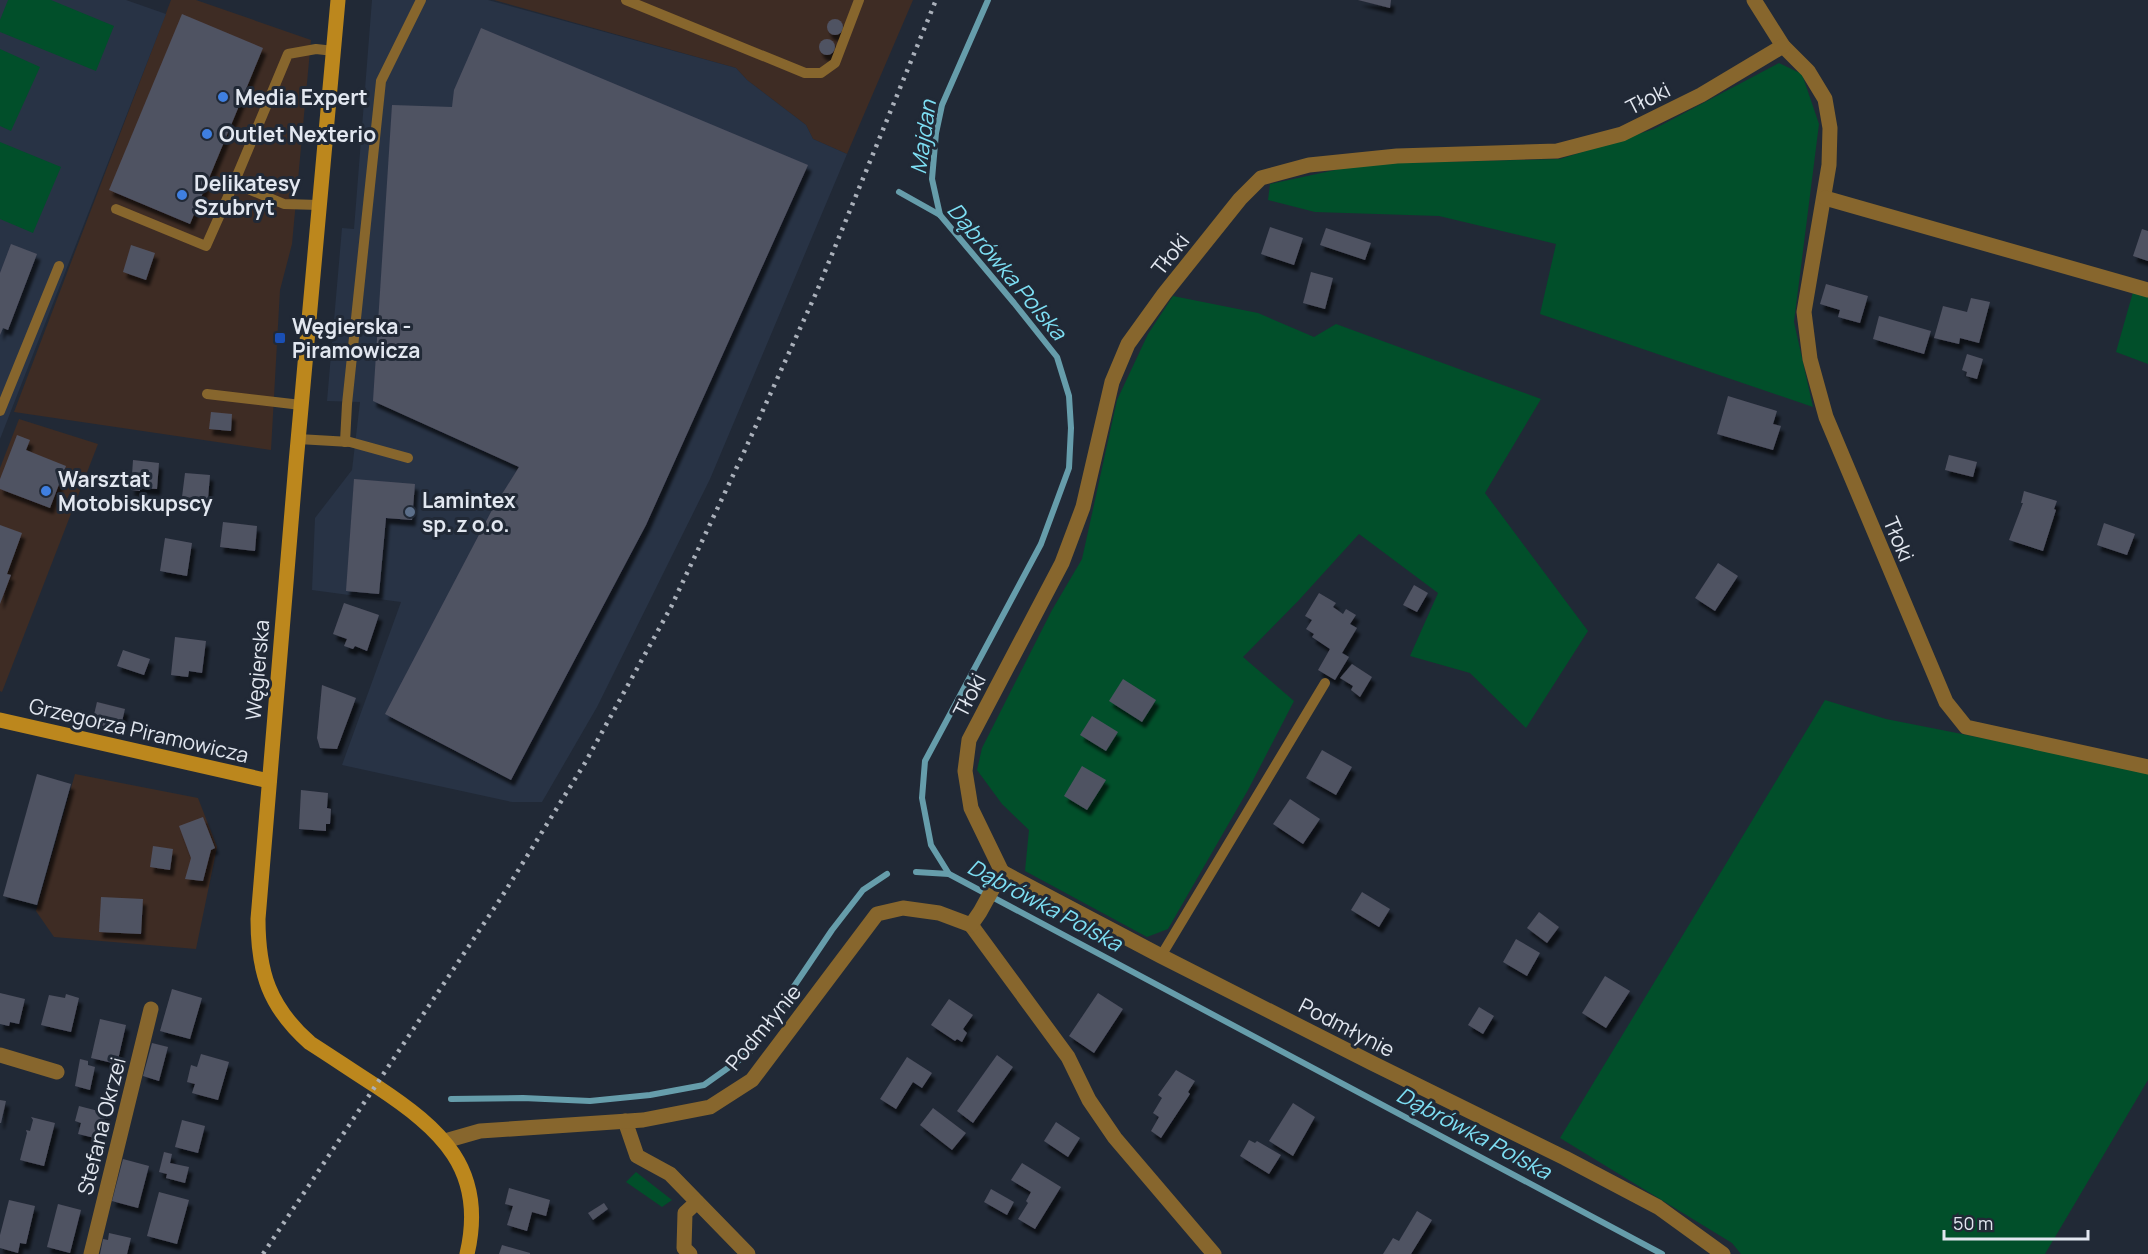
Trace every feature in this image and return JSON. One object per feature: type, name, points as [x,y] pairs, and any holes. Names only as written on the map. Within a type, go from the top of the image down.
[{"type":"main road","name":"Węgierska","points":[[338,0],[269,781],[258,919],[258,950],[266,983],[279,1008],[296,1030],[310,1043],[409,1108],[445,1141],[460,1166],[470,1198],[473,1222],[467,1254]]},
{"type":"main road","name":"Grzegorza Piramowicza","points":[[0,720],[269,781]]},
{"type":"street","name":"Tłoki","points":[[1754,0],[1784,46],[1808,70],[1825,99],[1830,128],[1829,165],[1804,312],[1810,360],[1826,417],[1946,702],[1966,727],[2148,767]]},
{"type":"street","name":"Tłoki","points":[[999,877],[971,808],[965,771],[969,740],[1062,563],[1083,507],[1112,382],[1128,344],[1164,294],[1240,199],[1261,178],[1310,165],[1397,156],[1557,151],[1622,134],[1701,95],[1784,46]]},
{"type":"street","points":[[1825,198],[2148,290]]},
{"type":"street","points":[[999,877],[981,912],[971,925],[1068,1057],[1089,1100],[1115,1138],[1214,1254]]},
{"type":"street","name":"Podmłynie","points":[[999,877],[1658,1206],[1723,1254]]},
{"type":"street","name":"Podmłynie","points":[[445,1141],[480,1131],[626,1121],[710,1107],[752,1080],[877,914],[903,908],[939,913],[971,925]]},
{"type":"street","name":"Stefana Okrzei","points":[[91,1254],[152,1009]]},
{"type":"street","points":[[0,1055],[57,1072]]},
{"type":"street","points":[[626,1121],[637,1156],[670,1174],[748,1254]]},
{"type":"street","points":[[690,1254],[684,1248],[685,1213],[697,1202]]},
{"type":"lane","points":[[345,442],[346,404],[381,81],[421,0]]},
{"type":"lane","points":[[626,0],[805,73],[821,73],[835,63],[859,0]]},
{"type":"lane","points":[[116,208],[206,246],[288,54],[316,50],[334,51]]},
{"type":"lane","points":[[234,183],[284,204],[319,205]]},
{"type":"lane","points":[[0,411],[59,266]]},
{"type":"lane","points":[[207,394],[301,405]]},
{"type":"lane","points":[[298,439],[345,442],[408,458]]},
{"type":"lane","points":[[1161,957],[1325,683]]},
{"type":"shaded area","points":[[0,0],[126,0],[166,14],[0,439]]},
{"type":"shaded area","points":[[171,0],[196,0],[311,40],[292,244],[280,290],[271,450],[14,412]]},
{"type":"shaded area","points":[[372,0],[488,0],[736,68],[747,80],[806,125],[813,139],[847,154],[710,479],[597,707],[542,802],[512,802],[342,765],[401,602],[312,590],[315,518],[352,470],[360,402],[327,401],[342,228],[354,229]]},
{"type":"shaded area","points":[[494,0],[913,0],[847,154],[813,139],[806,125],[747,80],[736,68]]},
{"type":"shaded area","points":[[19,419],[98,444],[2,692],[0,691],[0,468]]},
{"type":"shaded area","points":[[75,774],[198,798],[217,847],[196,949],[54,937],[36,911]]},
{"type":"green space","points":[[8,0],[51,0],[114,26],[96,71],[0,32],[0,20]]},
{"type":"green space","points":[[0,49],[40,67],[11,131],[0,126]]},
{"type":"green space","points":[[1779,63],[1802,74],[1819,124],[1794,322],[1813,407],[1540,314],[1556,244],[1439,216],[1315,212],[1268,200],[1270,184],[1363,164],[1560,159],[1654,129]]},
{"type":"green space","points":[[0,142],[61,167],[33,233],[0,219]]},
{"type":"green space","points":[[2133,292],[2148,297],[2148,364],[2116,352]]},
{"type":"green space","points":[[1173,296],[1258,313],[1314,337],[1336,324],[1541,399],[1485,493],[1588,631],[1526,728],[1470,673],[1410,656],[1438,593],[1359,534],[1243,657],[1294,701],[1248,790],[1168,929],[1147,937],[1025,871],[1029,830],[1002,804],[977,770],[982,748],[1052,610],[1082,559],[1117,400],[1148,334]]},
{"type":"green space","points":[[1825,700],[1886,719],[2148,771],[2148,1080],[2045,1254],[1741,1254],[1732,1243],[1560,1138]]},
{"type":"green space","points":[[636,1172],[672,1200],[662,1207],[626,1182]]},
{"type":"building","points":[[1358,0],[1391,0],[1390,8]]},
{"type":"building","points":[[182,14],[263,48],[190,224],[109,190]]},
{"type":"building","points":[[835,19],[841,21],[843,27],[841,33],[835,35],[829,33],[827,27],[829,21]]},
{"type":"building","points":[[481,28],[808,165],[646,525],[511,780],[385,714],[492,510],[519,467],[373,401],[392,105],[452,107],[454,90]]},
{"type":"building","points":[[827,39],[833,41],[835,47],[833,53],[827,55],[821,53],[819,47],[821,41]]},
{"type":"building","points":[[1270,227],[1303,238],[1294,265],[1261,254]]},
{"type":"building","points":[[1326,228],[1371,243],[1365,260],[1320,245]]},
{"type":"building","points":[[2142,229],[2148,231],[2148,261],[2133,256]]},
{"type":"building","points":[[11,244],[37,254],[8,330],[3,328],[0,335],[0,273]]},
{"type":"building","points":[[131,245],[155,253],[146,280],[123,272]]},
{"type":"building","points":[[1311,272],[1333,278],[1325,309],[1303,303]]},
{"type":"building","points":[[1826,284],[1868,296],[1860,323],[1838,317],[1840,310],[1820,304]]},
{"type":"building","points":[[1971,298],[1990,302],[1979,343],[1960,338],[1959,344],[1934,338],[1943,306],[1967,312]]},
{"type":"building","points":[[1879,316],[1931,331],[1924,354],[1873,339]]},
{"type":"building","points":[[1967,354],[1983,359],[1977,379],[1966,376],[1967,372],[1962,370]]},
{"type":"building","points":[[1728,396],[1777,411],[1773,424],[1781,426],[1773,450],[1717,434]]},
{"type":"building","points":[[211,412],[232,414],[231,431],[209,429]]},
{"type":"building","points":[[17,435],[30,440],[26,450],[66,466],[50,508],[0,489],[0,479]]},
{"type":"building","points":[[1949,455],[1977,462],[1973,477],[1945,470]]},
{"type":"building","points":[[133,460],[159,463],[157,489],[131,490]]},
{"type":"building","points":[[185,473],[210,475],[208,499],[182,497]]},
{"type":"building","points":[[354,479],[415,484],[412,520],[386,518],[379,594],[346,591]]},
{"type":"building","points":[[2024,491],[2057,501],[2043,551],[2009,540],[2023,503],[2021,503]]},
{"type":"building","points":[[223,522],[257,526],[255,551],[220,547]]},
{"type":"building","points":[[2104,523],[2135,534],[2127,555],[2097,545]]},
{"type":"building","points":[[0,525],[22,533],[7,574],[11,575],[0,604]]},
{"type":"building","points":[[165,538],[192,543],[187,576],[160,571]]},
{"type":"building","points":[[1718,563],[1738,576],[1715,611],[1695,598]]},
{"type":"building","points":[[1414,585],[1428,593],[1417,612],[1403,605]]},
{"type":"building","points":[[1319,593],[1336,603],[1333,607],[1343,614],[1346,609],[1356,615],[1350,624],[1357,628],[1342,653],[1349,657],[1335,680],[1318,670],[1330,649],[1312,637],[1314,634],[1306,629],[1312,620],[1305,616]]},
{"type":"building","points":[[344,603],[379,615],[367,651],[355,646],[353,649],[344,646],[347,639],[333,634]]},
{"type":"building","points":[[175,637],[206,641],[202,673],[189,671],[188,677],[171,675]]},
{"type":"building","points":[[123,650],[150,659],[144,675],[117,666]]},
{"type":"building","points":[[1352,664],[1372,677],[1360,697],[1351,690],[1353,686],[1340,678]]},
{"type":"building","points":[[1123,679],[1156,700],[1142,722],[1109,701]]},
{"type":"building","points":[[322,685],[356,698],[337,749],[320,748],[317,738]]},
{"type":"building","points":[[97,702],[125,709],[120,730],[92,723]]},
{"type":"building","points":[[1092,716],[1118,732],[1106,751],[1080,735]]},
{"type":"building","points":[[1322,750],[1352,767],[1336,795],[1306,778]]},
{"type":"building","points":[[1082,766],[1106,780],[1087,810],[1064,796]]},
{"type":"building","points":[[37,774],[71,784],[37,905],[3,896]]},
{"type":"building","points":[[301,790],[328,793],[327,808],[331,809],[330,824],[326,824],[326,831],[299,829]]},
{"type":"building","points":[[1290,799],[1320,819],[1303,844],[1273,824]]},
{"type":"building","points":[[203,817],[215,848],[211,850],[203,881],[185,879],[191,858],[179,826]]},
{"type":"building","points":[[153,846],[173,849],[170,870],[150,867]]},
{"type":"building","points":[[1362,892],[1390,909],[1379,927],[1351,910]]},
{"type":"building","points":[[101,897],[143,899],[141,934],[99,932]]},
{"type":"building","points":[[1539,912],[1559,927],[1547,943],[1527,928]]},
{"type":"building","points":[[1516,939],[1540,953],[1527,976],[1503,962]]},
{"type":"building","points":[[1605,976],[1630,991],[1606,1028],[1582,1013]]},
{"type":"building","points":[[172,989],[202,998],[190,1039],[160,1031]]},
{"type":"building","points":[[0,993],[25,999],[19,1024],[10,1022],[9,1026],[0,1024]]},
{"type":"building","points":[[1098,993],[1123,1009],[1094,1053],[1069,1036]]},
{"type":"building","points":[[66,994],[79,998],[71,1032],[41,1025],[49,995],[65,998]]},
{"type":"building","points":[[949,999],[973,1015],[963,1029],[967,1033],[962,1042],[957,1039],[955,1041],[931,1025]]},
{"type":"building","points":[[1479,1007],[1494,1016],[1483,1034],[1468,1025]]},
{"type":"building","points":[[100,1019],[126,1025],[117,1064],[91,1058]]},
{"type":"building","points":[[152,1043],[168,1047],[159,1081],[143,1076]]},
{"type":"building","points":[[201,1054],[229,1062],[218,1100],[192,1093],[195,1084],[187,1082],[191,1065],[197,1067]]},
{"type":"building","points":[[997,1055],[1013,1067],[973,1123],[957,1111]]},
{"type":"building","points":[[907,1057],[932,1073],[922,1088],[913,1082],[896,1109],[880,1099]]},
{"type":"building","points":[[80,1059],[88,1061],[88,1065],[95,1067],[90,1090],[75,1086]]},
{"type":"building","points":[[1176,1070],[1195,1081],[1188,1092],[1190,1094],[1161,1138],[1151,1131],[1159,1117],[1153,1113],[1162,1098],[1158,1095]]},
{"type":"building","points":[[0,1100],[6,1101],[1,1123],[0,1123]]},
{"type":"building","points":[[1293,1103],[1315,1117],[1293,1156],[1269,1141]]},
{"type":"building","points":[[79,1106],[106,1113],[99,1139],[78,1134],[81,1123],[75,1121]]},
{"type":"building","points":[[933,1108],[966,1133],[952,1150],[920,1125]]},
{"type":"building","points":[[31,1117],[55,1123],[44,1166],[20,1160],[26,1130],[30,1131],[33,1120]]},
{"type":"building","points":[[182,1120],[205,1126],[198,1153],[175,1147]]},
{"type":"building","points":[[1056,1122],[1080,1138],[1068,1157],[1044,1141]]},
{"type":"building","points":[[1249,1140],[1255,1143],[1257,1141],[1281,1155],[1269,1174],[1240,1156]]},
{"type":"building","points":[[164,1152],[172,1154],[170,1163],[189,1167],[185,1183],[166,1178],[167,1174],[159,1172]]},
{"type":"building","points":[[123,1159],[149,1166],[138,1208],[112,1201]]},
{"type":"building","points":[[1022,1163],[1061,1187],[1035,1229],[1018,1219],[1028,1203],[1026,1201],[1031,1192],[1011,1180]]},
{"type":"building","points":[[509,1188],[550,1200],[546,1216],[532,1212],[527,1231],[507,1225],[513,1206],[505,1204]]},
{"type":"building","points":[[991,1189],[1014,1202],[1007,1215],[984,1202]]},
{"type":"building","points":[[159,1192],[189,1200],[177,1244],[147,1236]]},
{"type":"building","points":[[9,1200],[35,1206],[26,1244],[20,1243],[18,1253],[0,1248],[0,1235]]},
{"type":"building","points":[[604,1203],[608,1209],[593,1220],[588,1213]]},
{"type":"building","points":[[58,1204],[81,1210],[70,1253],[47,1247]]},
{"type":"building","points":[[1417,1211],[1432,1220],[1411,1254],[1383,1254],[1393,1238],[1399,1241]]},
{"type":"building","points":[[109,1233],[131,1238],[127,1254],[100,1254],[103,1239],[108,1240]]},
{"type":"building","points":[[502,1245],[530,1253],[530,1254],[499,1254]]},
{"type":"waterway","name":"Majdan","points":[[940,215],[932,179],[936,133],[942,105],[988,0]]},
{"type":"waterway","name":"Dąbrówka Polska","points":[[899,192],[940,215],[1014,303],[1057,357],[1069,396],[1071,428],[1069,468],[1041,544],[925,761],[922,798],[931,845],[949,874],[1662,1254]]},
{"type":"waterway","points":[[916,872],[949,874]]},
{"type":"waterway","points":[[451,1099],[523,1098],[590,1101],[650,1095],[704,1085],[749,1053],[832,930],[863,890],[887,874]]},
{"type":"railway","points":[[263,1254],[501,898],[585,763],[671,607],[817,291],[936,0]]},
{"type":"place","name":"Media Expert","points":[[223,97]]},
{"type":"place","name":"Outlet Nexterio","points":[[207,134]]},
{"type":"place","name":"Delikatesy Szubryt","points":[[182,195]]},
{"type":"place","name":"Węgierska - Piramowicza","points":[[280,338]]},
{"type":"place","name":"Warsztat Motobiskupscy","points":[[46,491]]},
{"type":"place","name":"Lamintex sp. z o.o.","points":[[410,512]]}]
